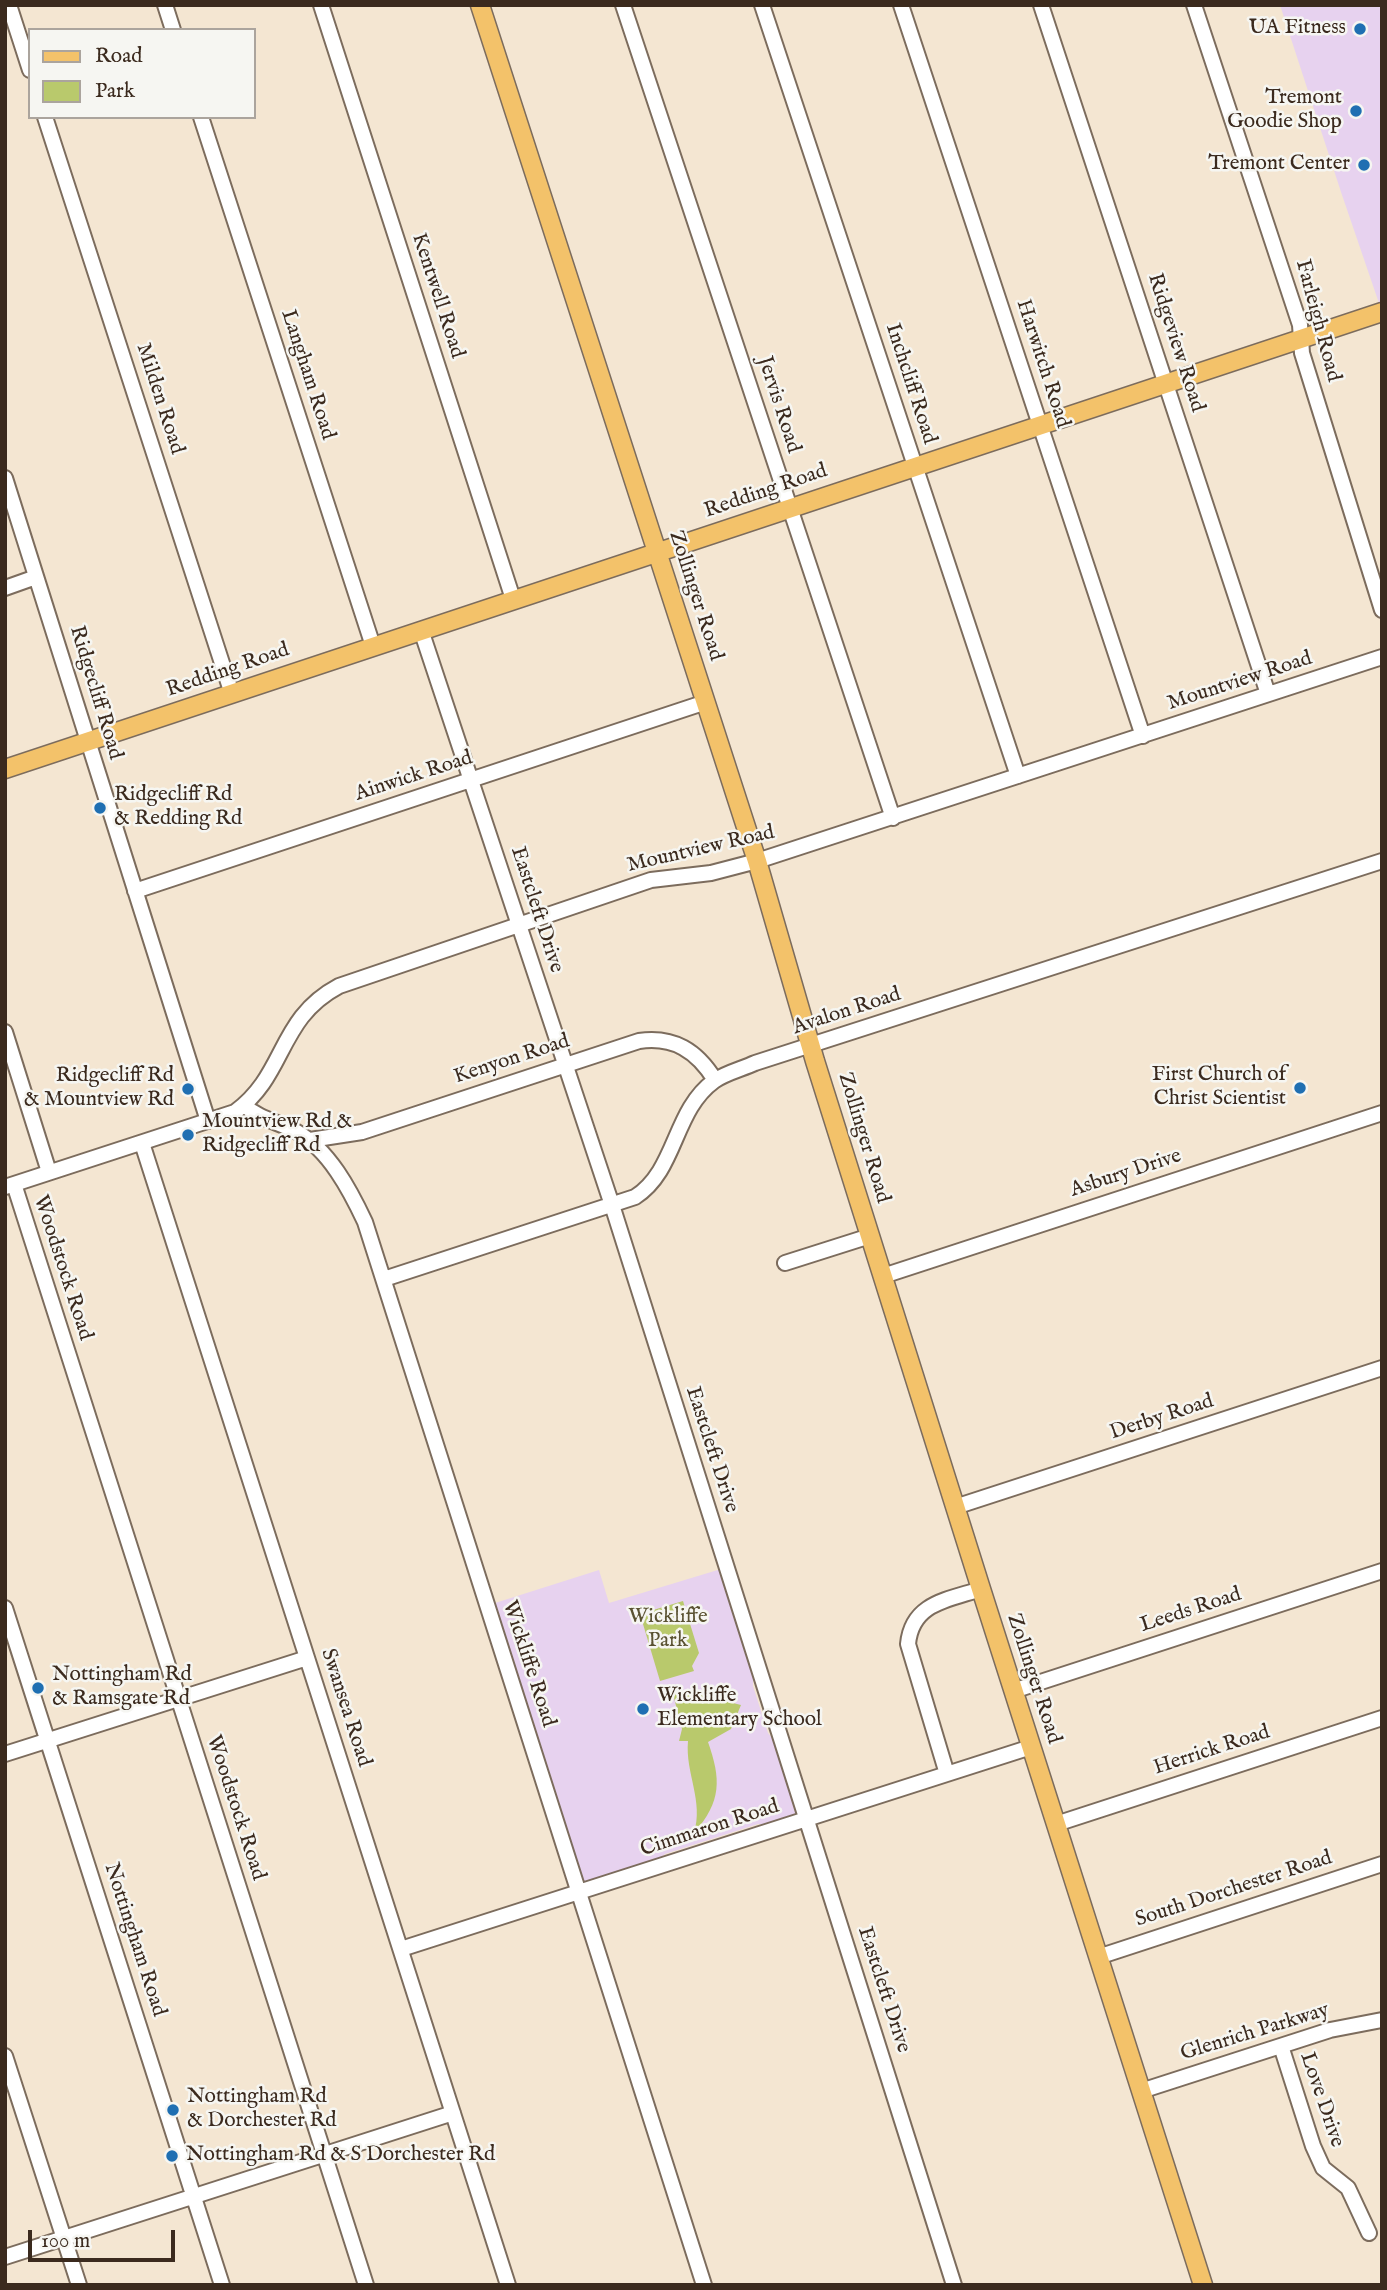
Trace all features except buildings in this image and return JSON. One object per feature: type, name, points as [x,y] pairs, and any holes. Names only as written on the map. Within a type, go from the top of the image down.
[{"type":"main road","name":"Zollinger Road","points":[[480,5],[757,861],[870,1236],[1203,2285]]},
{"type":"main road","name":"Redding Road","points":[[5,769],[1382,312]]},
{"type":"street","points":[[9,5],[28,64]]},
{"type":"street","points":[[165,5],[172,28]]},
{"type":"street","name":"Kentwell Road","points":[[321,5],[513,599]]},
{"type":"street","name":"Jervis Road","points":[[623,5],[893,818]]},
{"type":"street","name":"Inchcliff Road","points":[[762,5],[1018,776]]},
{"type":"street","name":"Harwitch Road","points":[[901,5],[1143,736]]},
{"type":"street","name":"Ridgeview Road","points":[[1041,5],[1269,694]]},
{"type":"street","name":"Farleigh Road","points":[[1194,5],[1298,317],[1302,353],[1382,610]]},
{"type":"street","name":"Milden Road","points":[[46,119],[232,694]]},
{"type":"street","name":"Langham Road","points":[[202,119],[373,646]]},
{"type":"street","name":"Ridgecliff Road","points":[[5,478],[208,1122]]},
{"type":"street","points":[[5,587],[36,577]]},
{"type":"street","name":"Eastcleft Drive","points":[[421,630],[611,1205],[954,2285]]},
{"type":"street","name":"Mountview Road","points":[[9,1185],[208,1122],[244,1105],[269,1074],[295,1022],[329,991],[651,880],[711,873],[757,861],[1382,657]]},
{"type":"street","name":"Ainwick Road","points":[[135,891],[705,702]]},
{"type":"street","name":"Avalon Road","points":[[384,1279],[635,1197],[653,1183],[686,1112],[715,1080],[811,1046],[1382,861]]},
{"type":"street","points":[[5,1032],[50,1172]]},
{"type":"street","name":"Kenyon Road","points":[[310,1140],[362,1132],[639,1041],[667,1040],[696,1055],[715,1080]]},
{"type":"street","name":"Wickliffe Road","points":[[244,1105],[260,1116],[310,1140],[357,1205],[384,1279],[704,2285]]},
{"type":"street","name":"Asbury Drive","points":[[883,1276],[1382,1113]]},
{"type":"street","name":"Swansea Road","points":[[142,1143],[508,2285]]},
{"type":"street","name":"Woodstock Road","points":[[9,1185],[366,2285]]},
{"type":"street","points":[[785,1263],[870,1236]]},
{"type":"street","name":"Derby Road","points":[[955,1507],[1382,1368]]},
{"type":"street","name":"Leeds Road","points":[[1013,1691],[1382,1570]]},
{"type":"street","points":[[947,1774],[908,1644],[909,1628],[917,1615],[981,1589]]},
{"type":"street","name":"Nottingham Road","points":[[5,1608],[222,2285]]},
{"type":"street","points":[[5,1754],[307,1658]]},
{"type":"street","name":"Herrick Road","points":[[1056,1824],[1382,1718]]},
{"type":"street","name":"Cimmaron Road","points":[[401,1949],[1031,1747]]},
{"type":"street","name":"South Dorchester Road","points":[[1098,1957],[1382,1864]]},
{"type":"street","name":"Glenrich Parkway","points":[[1141,2091],[1330,2030],[1382,2020]]},
{"type":"street","name":"Love Drive","points":[[1281,2046],[1323,2168],[1348,2188],[1369,2234]]},
{"type":"street","points":[[5,2056],[79,2285]]},
{"type":"street","points":[[5,2257],[453,2113]]},
{"type":"shaded area","name":"Tremont Center","points":[[1280,5],[1382,5],[1382,312],[1341,192]]},
{"type":"shaded area","name":"Wickliffe Elementary School","points":[[721,1569],[753,1669],[753,1686],[768,1733],[776,1743],[796,1816],[772,1825],[758,1824],[665,1854],[656,1862],[582,1884],[492,1604],[599,1570],[609,1603]]},
{"type":"green space","name":"Wickliffe Park","points":[[683,1601],[699,1653],[692,1666],[694,1671],[660,1681],[640,1614]]},
{"type":"green space","points":[[673,1694],[697,1694],[741,1705],[731,1729],[708,1742],[715,1767],[716,1789],[710,1810],[694,1833],[697,1810],[688,1741],[679,1741],[682,1729]]},
{"type":"place","name":"UA Fitness","points":[[1360,29]]},
{"type":"place","name":"Tremont Goodie Shop","points":[[1356,111]]},
{"type":"place","name":"Tremont Center","points":[[1364,165]]},
{"type":"place","name":"Ridgecliff Rd & Redding Rd","points":[[100,808]]},
{"type":"place","name":"First Church of Christ Scientist","points":[[1300,1088]]},
{"type":"place","name":"Ridgecliff Rd & Mountview Rd","points":[[188,1089]]},
{"type":"place","name":"Mountview Rd & Ridgecliff Rd","points":[[188,1135]]},
{"type":"place","name":"Nottingham Rd & Ramsgate Rd","points":[[38,1688]]},
{"type":"place","name":"Wickliffe Elementary School","points":[[643,1709]]},
{"type":"place","name":"Nottingham Rd & Dorchester Rd","points":[[173,2110]]},
{"type":"place","name":"Nottingham Rd & S Dorchester Rd","points":[[172,2156]]}]
